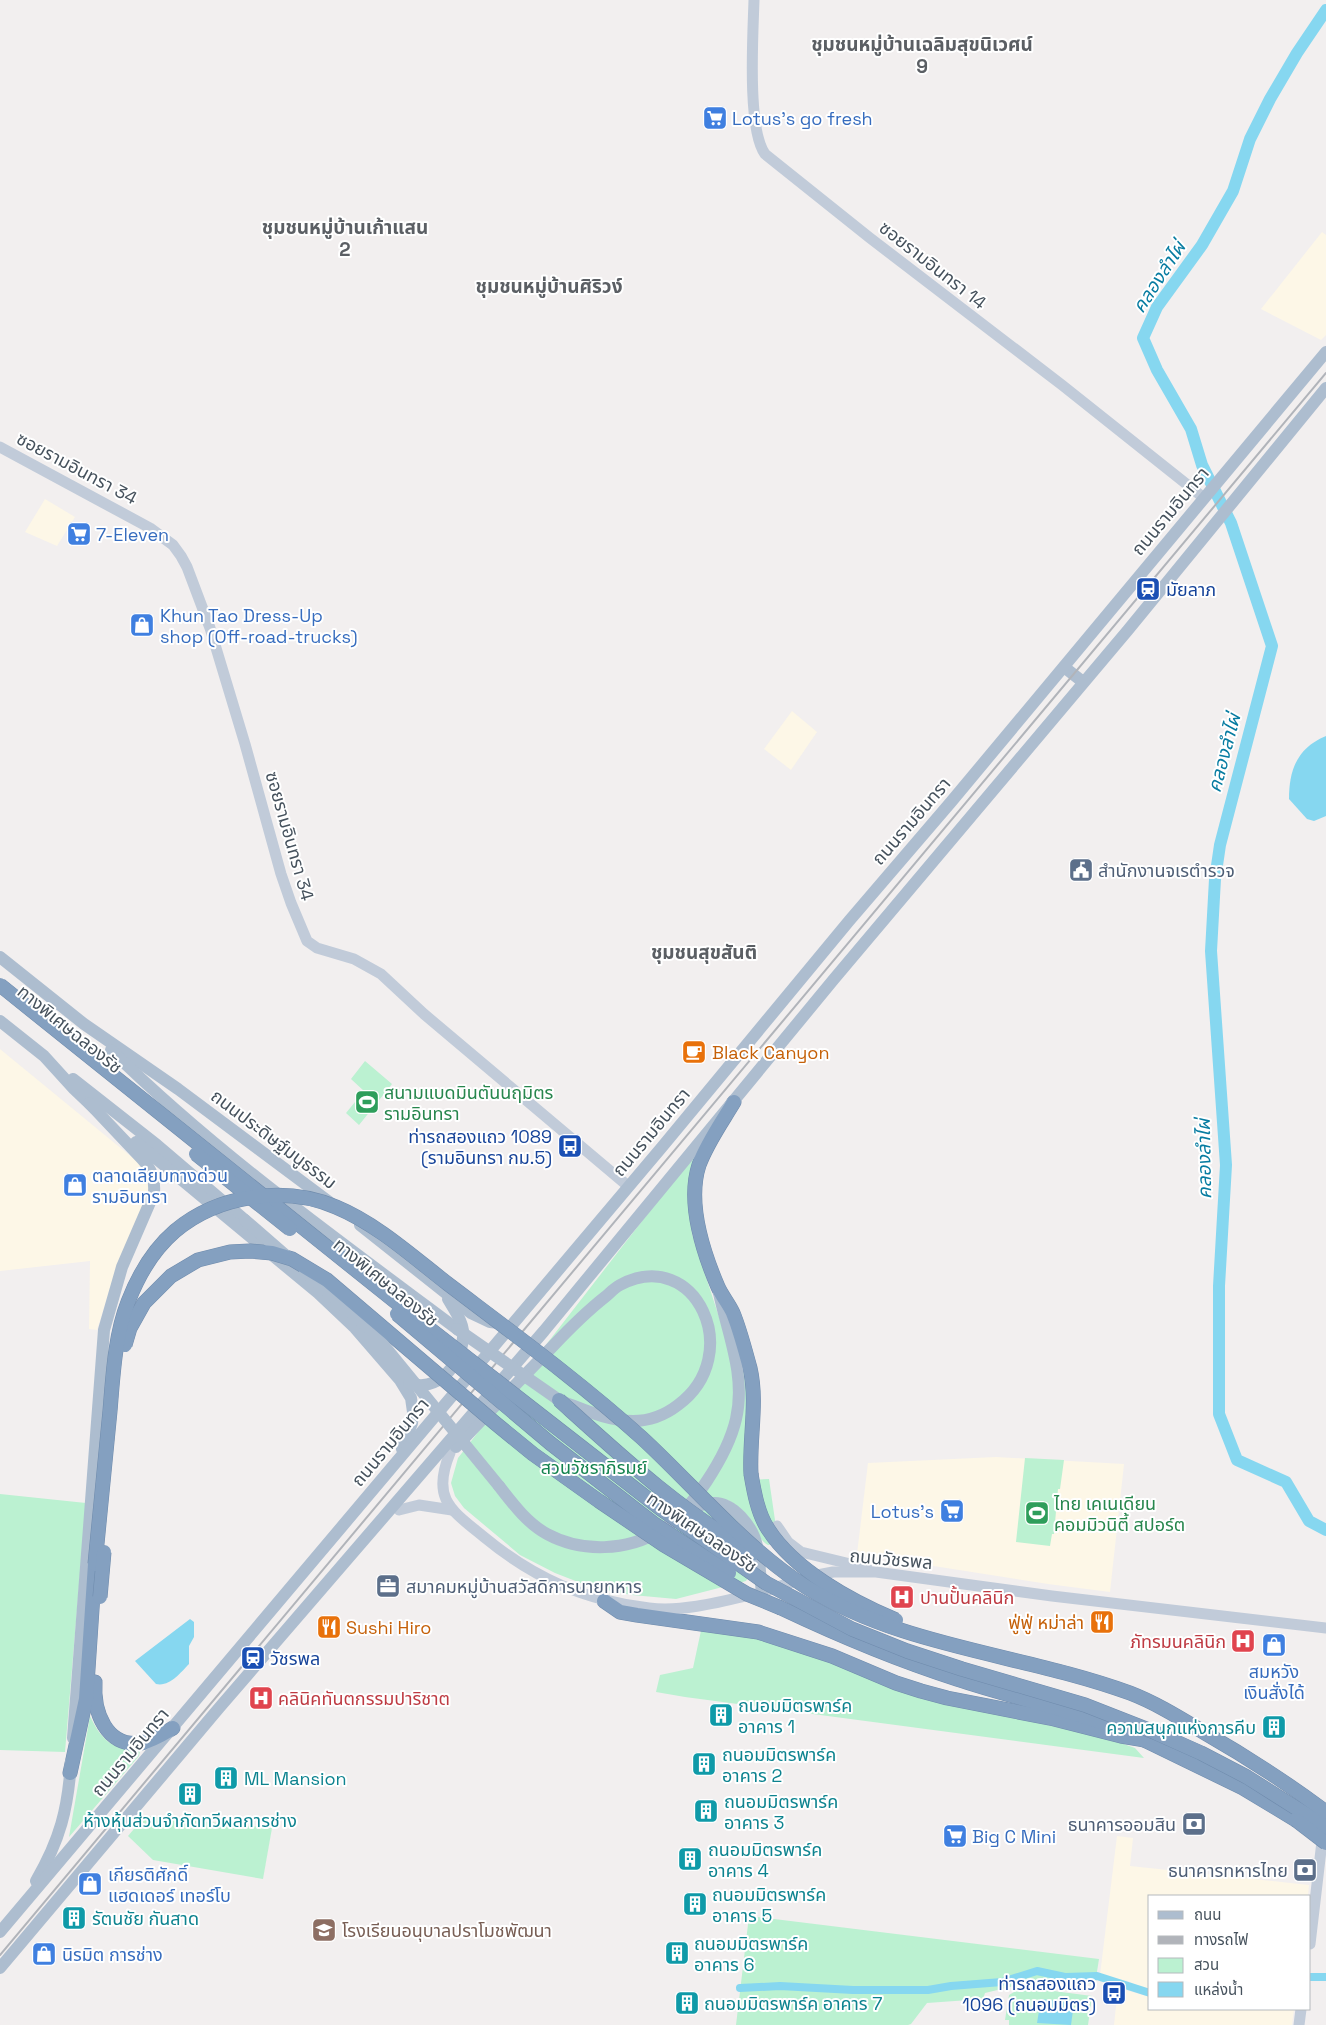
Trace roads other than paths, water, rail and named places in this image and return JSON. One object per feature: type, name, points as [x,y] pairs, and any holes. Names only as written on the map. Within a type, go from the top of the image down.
[{"type":"highway","name":"ทางพิเศษฉลองรัช","points":[[0,985],[660,1509],[766,1583],[852,1629],[907,1651],[962,1670],[1085,1705],[1154,1732],[1201,1753],[1247,1777],[1326,1827]]},
{"type":"highway","name":"ทางพิเศษฉลองรัช","points":[[0,996],[406,1321],[550,1443],[653,1523],[781,1608],[849,1639],[956,1679],[1083,1716],[1145,1740],[1243,1788],[1296,1820],[1326,1843]]},
{"type":"highway","points":[[734,1102],[707,1146],[699,1166],[694,1204],[718,1288],[733,1312],[750,1370],[754,1409],[751,1474],[757,1502],[767,1528],[786,1552],[806,1570],[885,1615],[961,1646]]},
{"type":"highway","points":[[70,1773],[86,1699],[91,1565],[117,1346],[126,1306],[136,1284],[157,1250],[175,1231],[214,1207],[259,1196],[289,1196],[334,1206],[358,1218],[400,1247],[583,1388],[640,1437],[775,1565]]},
{"type":"highway","points":[[173,1728],[151,1740],[134,1744],[117,1739],[103,1725],[99,1715],[95,1690],[100,1597],[120,1375],[130,1328],[144,1303],[160,1285],[198,1260],[214,1255],[250,1251],[272,1253],[292,1259],[319,1274],[541,1460],[664,1545],[747,1594],[781,1608]]},
{"type":"highway","points":[[559,1400],[670,1498],[722,1535],[845,1608],[883,1624],[1128,1692],[1157,1705],[1236,1751],[1326,1812]]},
{"type":"highway","points":[[604,1601],[620,1612],[758,1632],[832,1656],[896,1683],[947,1698],[1054,1719],[1145,1740]]},
{"type":"main road","name":"ถนนรามอินทรา","points":[[0,1932],[529,1305],[848,921],[1326,352]]},
{"type":"main road","points":[[0,1968],[544,1331],[1226,511],[1326,388]]},
{"type":"main road","points":[[1282,405],[1300,420]]},
{"type":"main road","points":[[1064,666],[1083,682]]},
{"type":"main road","name":"ถนนประดิษฐ์มนูธรรม","points":[[0,957],[84,1024],[178,1089],[389,1247],[471,1313],[496,1324],[507,1321],[529,1305]]},
{"type":"main road","points":[[0,1021],[157,1145],[373,1332],[520,1512],[546,1534],[562,1540],[579,1545],[605,1548],[632,1543],[661,1531],[682,1512],[713,1473],[736,1420],[740,1390],[738,1366],[718,1288]]},
{"type":"main road","points":[[84,1024],[163,1100],[276,1193],[456,1329],[559,1400],[599,1416],[617,1420],[634,1421],[664,1416],[685,1400],[702,1378],[708,1364],[711,1341],[708,1320],[695,1297],[681,1285],[672,1281],[644,1277],[619,1285],[583,1314],[450,1453],[399,1510],[340,1568]]},
{"type":"main road","points":[[44,1056],[150,1168],[155,1181],[154,1194],[122,1267],[104,1330],[98,1400],[91,1565]]},
{"type":"main road","points":[[89,1103],[318,1293],[355,1328],[400,1380],[411,1398],[413,1412],[412,1423],[397,1460]]},
{"type":"main road","points":[[400,1380],[419,1386],[431,1385],[442,1378],[460,1356],[464,1337],[462,1324],[443,1292]]},
{"type":"main road","points":[[682,1512],[712,1503],[722,1504],[733,1509],[748,1527],[757,1544],[765,1551],[772,1550],[777,1545],[778,1530]]},
{"type":"main road","points":[[757,1544],[762,1592]]},
{"type":"main road","points":[[14,1916],[46,1862],[60,1832],[70,1773]]},
{"type":"main road","points":[[110,1803],[127,1817]]},
{"type":"street","name":"ซอยรามอินทรา 14","points":[[754,0],[755,124],[759,146],[765,154],[952,303],[1207,494]]},
{"type":"street","name":"ซอยรามอินทรา 34","points":[[0,447],[133,518],[174,545],[181,556],[210,628],[281,874],[290,903],[307,941],[317,948],[354,959],[381,974],[424,1014],[628,1186]]},
{"type":"street","name":"ถนนวัชรพล","points":[[450,1453],[442,1481],[452,1510],[504,1554],[530,1571],[575,1592],[604,1601],[651,1608],[699,1606],[762,1592],[807,1576],[833,1572],[876,1572],[1034,1594],[1326,1628]]},
{"type":"street","points":[[399,1510],[419,1505],[452,1510]]},
{"type":"street","points":[[778,1530],[800,1552],[843,1561],[876,1572]]},
{"type":"street","points":[[1311,1935],[1326,1806]]},
{"type":"street","points":[[1299,2025],[1301,2010]]},
{"type":"water","points":[[1326,736],[1326,816],[1314,821],[1307,819],[1289,799],[1289,788],[1293,769],[1297,761],[1308,747]]},
{"type":"water","points":[[190,1619],[194,1622],[194,1637],[189,1646],[189,1664],[170,1681],[156,1684],[135,1661]]},
{"type":"water","points":[[1041,1999],[1074,2003],[1071,2025],[1037,2023]]},
{"type":"waterway","name":"คลองลำไผ่","points":[[1326,10],[1297,53],[1270,99],[1250,139],[1233,191],[1202,245],[1157,307],[1143,338],[1157,370],[1191,429],[1202,465],[1231,523],[1272,646],[1220,845],[1215,879],[1211,951],[1226,1165],[1219,1286],[1219,1414],[1237,1460],[1286,1482],[1309,1521],[1326,1530]]},
{"type":"waterway","points":[[740,1988],[780,1986],[853,1990],[928,1990],[951,1986],[1002,1982],[1037,1971],[1065,1977],[1097,1976],[1148,1992]]},
{"type":"waterway","points":[[1311,1977],[1326,1977]]},
{"type":"railway","points":[[0,1955],[1326,373]]},
{"type":"place","name":"Lotus's go fresh","points":[[715,118]]},
{"type":"place","name":"7-Eleven","points":[[79,534]]},
{"type":"place","name":"มัยลาภ","points":[[1148,589]]},
{"type":"place","name":"Khun Tao Dress-Up shop (Off-road-trucks)","points":[[142,625]]},
{"type":"place","name":"สำนักงานจเรตำรวจ","points":[[1081,870]]},
{"type":"place","name":"Black Canyon","points":[[694,1052]]},
{"type":"place","name":"สนามแบดมินตันนฤมิตร รามอินทรา","points":[[367,1102]]},
{"type":"place","name":"ท่ารถสองแถว 1089 (รามอินทรา กม.5)","points":[[570,1146]]},
{"type":"place","name":"ตลาดเลียบทางด่วน รามอินทรา","points":[[75,1185]]},
{"type":"place","name":"Lotus's","points":[[952,1511]]},
{"type":"place","name":"ไทย เคเนเดียน คอมมิวนิตี้ สปอร์ต","points":[[1037,1513]]},
{"type":"place","name":"สมาคมหมู่บ้านสวัสดิการนายทหาร","points":[[388,1586]]},
{"type":"place","name":"ปานปั้นคลินิก","points":[[902,1597]]},
{"type":"place","name":"ฟู่ฟู่ หม่าล่า","points":[[1102,1622]]},
{"type":"place","name":"Sushi Hiro","points":[[329,1627]]},
{"type":"place","name":"ภัทรมนคลินิก","points":[[1243,1641]]},
{"type":"place","name":"สมหวัง เงินสั่งได้","points":[[1274,1645]]},
{"type":"place","name":"วัชรพล","points":[[253,1658]]},
{"type":"place","name":"คลินิคทันตกรรมปาริชาต","points":[[261,1698]]},
{"type":"place","name":"ถนอมมิตรพาร์ค อาคาร 1","points":[[721,1715]]},
{"type":"place","name":"ความสนุกแห่งการคีบ","points":[[1274,1727]]},
{"type":"place","name":"ถนอมมิตรพาร์ค อาคาร 2","points":[[704,1764]]},
{"type":"place","name":"ML Mansion","points":[[226,1778]]},
{"type":"place","name":"ห้างหุ้นส่วนจำกัดทวีผลการช่าง","points":[[190,1794]]},
{"type":"place","name":"ถนอมมิตรพาร์ค อาคาร 3","points":[[706,1811]]},
{"type":"place","name":"ธนาคารออมสิน","points":[[1194,1824]]},
{"type":"place","name":"Big C Mini","points":[[955,1836]]},
{"type":"place","name":"ถนอมมิตรพาร์ค อาคาร 4","points":[[690,1859]]},
{"type":"place","name":"ธนาคารทหารไทย","points":[[1305,1870]]},
{"type":"place","name":"เกียรติศักดิ์ แฮดเดอร์ เทอร์โบ","points":[[90,1884]]},
{"type":"place","name":"ถนอมมิตรพาร์ค อาคาร 5","points":[[695,1904]]},
{"type":"place","name":"รัตนชัย กันสาด","points":[[74,1918]]},
{"type":"place","name":"โรงเรียนอนุบาลปราโมชพัฒนา","points":[[324,1930]]},
{"type":"place","name":"ถนอมมิตรพาร์ค อาคาร 6","points":[[677,1953]]},
{"type":"place","name":"นิรมิต การช่าง","points":[[44,1954]]},
{"type":"place","name":"ท่ารถสองแถว 1096 (ถนอมมิตร)","points":[[1114,1993]]},
{"type":"place","name":"ถนอมมิตรพาร์ค อาคาร 7","points":[[687,2003]]},
{"type":"district","name":"ชุมชนหมู่บ้านเฉลิมสุขนิเวศน์ 9","points":[[922,55]]},
{"type":"district","name":"ชุมชนหมู่บ้านเก้าแสน 2","points":[[345,238]]},
{"type":"district","name":"ชุมชนหมู่บ้านศิริวง์","points":[[549,286]]},
{"type":"district","name":"ชุมชนสุขสันติ","points":[[704,952]]},
{"type":"park label","name":"สวนวัชราภิรมย์","points":[[594,1467]]}]
